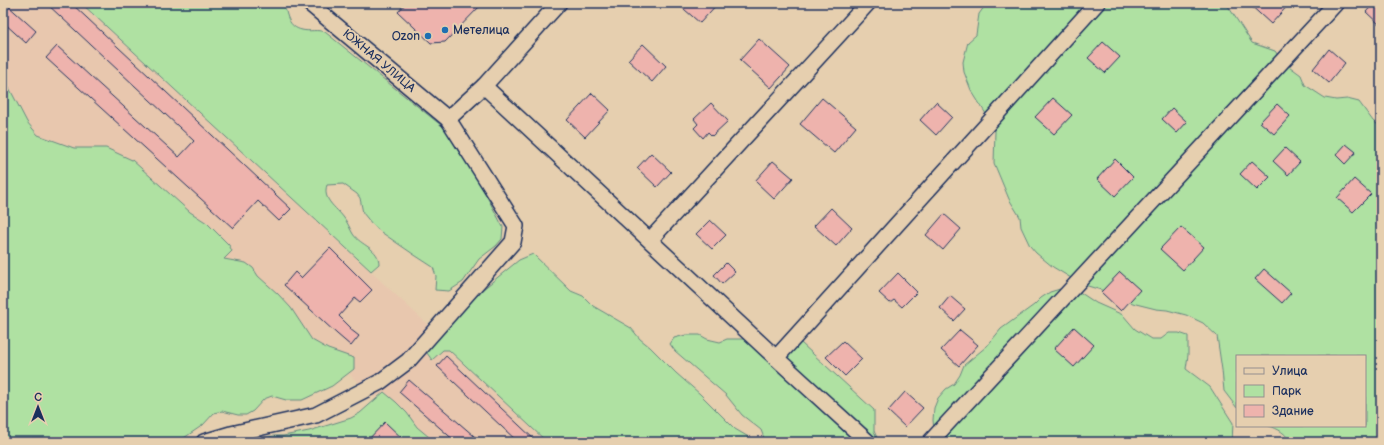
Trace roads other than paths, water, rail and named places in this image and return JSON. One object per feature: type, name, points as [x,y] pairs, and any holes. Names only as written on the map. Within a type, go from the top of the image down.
[{"type":"street","name":"ЮЖНАЯ УЛИЦА","points":[[204,442],[231,434],[316,416],[380,382],[408,361],[513,242],[516,226],[448,119],[309,3]]},
{"type":"street","points":[[448,119],[484,86],[559,3]]},
{"type":"street","points":[[650,240],[868,3]]},
{"type":"street","points":[[776,358],[1097,3]]},
{"type":"street","points":[[930,442],[1336,3]]},
{"type":"street","points":[[484,86],[868,442]]},
{"type":"place","name":"Метелица","points":[[445,30]]},
{"type":"place","name":"Ozon","points":[[428,36]]}]
